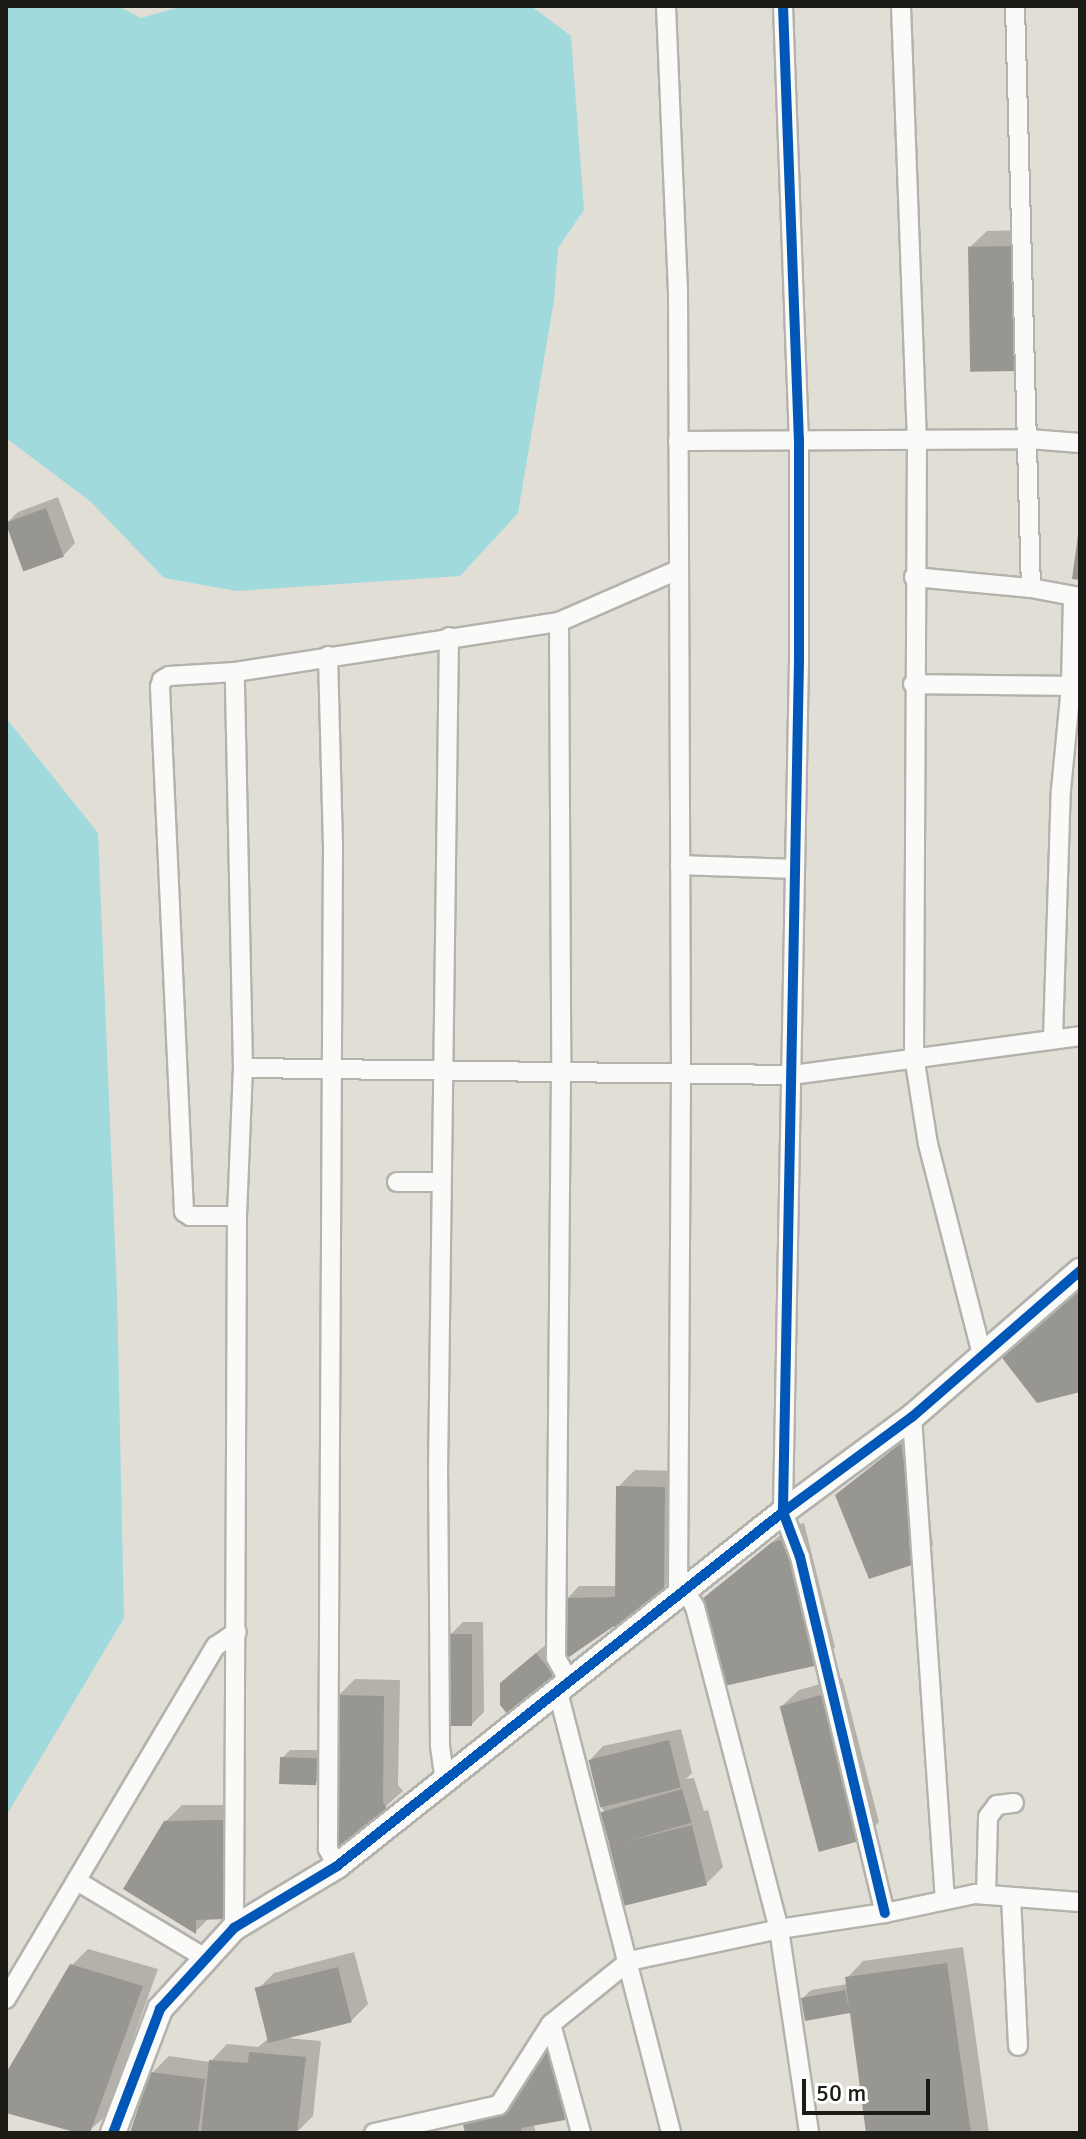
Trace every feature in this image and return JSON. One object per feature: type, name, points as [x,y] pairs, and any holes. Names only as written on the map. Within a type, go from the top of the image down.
[{"type":"street","points":[[666,6],[678,289],[682,1594],[695,1607],[779,1929],[809,2133]]},
{"type":"street","points":[[783,6],[799,440],[793,1075],[783,1512],[800,1557],[885,1913]]},
{"type":"street","points":[[901,6],[917,439],[913,684],[914,1056],[928,1144],[982,1354]]},
{"type":"street","points":[[1015,6],[1031,588]]},
{"type":"street","points":[[678,441],[1029,439],[1080,443]]},
{"type":"street","points":[[237,1216],[190,1216],[184,1212],[162,680],[169,676],[235,672],[559,622],[678,570]]},
{"type":"street","points":[[914,577],[1031,588],[1077,597],[1061,790],[1053,1038]]},
{"type":"street","points":[[559,622],[561,1072],[556,1658],[671,2133]]},
{"type":"street","points":[[445,1782],[440,1745],[440,1182],[449,637]]},
{"type":"street","points":[[328,656],[333,845],[328,1849],[337,1866]]},
{"type":"street","points":[[234,1928],[237,1216],[243,1068],[235,672]]},
{"type":"street","points":[[913,684],[1071,686]]},
{"type":"street","points":[[680,865],[795,869]]},
{"type":"street","points":[[243,1068],[331,1072],[442,1070],[793,1075],[914,1056],[1080,1036]]},
{"type":"street","points":[[397,1182],[440,1182]]},
{"type":"street","points":[[113,2133],[160,2009],[234,1928],[337,1866],[783,1512],[912,1417],[1080,1271]]},
{"type":"street","points":[[912,1417],[945,1900]]},
{"type":"street","points":[[6,1999],[216,1646],[237,1632]]},
{"type":"street","points":[[986,1895],[988,1817],[997,1805],[1014,1803]]},
{"type":"street","points":[[77,1881],[205,1958]]},
{"type":"street","points":[[374,2133],[462,2124],[499,2105],[551,2024],[629,1961],[779,1929],[885,1913],[945,1900],[986,1895],[1080,1902]]},
{"type":"street","points":[[1011,1897],[1018,2046]]},
{"type":"street","points":[[551,2024],[581,2133]]},
{"type":"water","points":[[6,6],[118,6],[141,18],[183,6],[531,6],[571,36],[584,210],[558,248],[554,300],[518,513],[460,576],[237,591],[164,578],[91,502],[6,438]]},
{"type":"water","points":[[6,718],[98,833],[117,1294],[124,1618],[6,1816]]},
{"type":"building","points":[[1014,246],[1016,371],[970,372],[968,247]]},
{"type":"building","points":[[46,508],[64,557],[23,572],[6,523]]},
{"type":"building","points":[[1080,535],[1080,580],[1072,579]]},
{"type":"building","points":[[1077,1292],[1080,1296],[1080,1392],[1037,1403],[999,1354]]},
{"type":"building","points":[[901,1443],[918,1563],[869,1579],[835,1495]]},
{"type":"building","points":[[616,1486],[665,1487],[664,1593],[614,1630],[614,1626],[566,1659],[565,1598],[615,1597]]},
{"type":"building","points":[[788,1538],[819,1665],[724,1686],[702,1599],[771,1543]]},
{"type":"building","points":[[449,1634],[472,1634],[472,1726],[449,1726]]},
{"type":"building","points":[[536,1653],[556,1677],[509,1716],[500,1705],[500,1683]]},
{"type":"building","points":[[825,1694],[864,1840],[819,1852],[780,1706]]},
{"type":"building","points":[[337,1695],[384,1696],[383,1802],[387,1809],[342,1848],[336,1847]]},
{"type":"building","points":[[669,1740],[681,1788],[600,1808],[588,1760]]},
{"type":"building","points":[[280,1757],[317,1758],[316,1785],[279,1784]]},
{"type":"building","points":[[682,1789],[692,1823],[610,1846],[600,1812]]},
{"type":"building","points":[[224,1820],[226,1919],[196,1920],[196,1934],[123,1889],[164,1821]]},
{"type":"building","points":[[692,1825],[707,1885],[625,1906],[610,1846]]},
{"type":"building","points":[[947,1963],[971,2133],[866,2133],[850,2013],[805,2021],[801,1998],[845,1990],[849,2009],[845,1977]]},
{"type":"building","points":[[70,1964],[143,1986],[90,2133],[78,2133],[6,2113],[6,2073]]},
{"type":"building","points":[[338,1967],[352,2022],[268,2043],[255,1988]]},
{"type":"building","points":[[549,2032],[565,2120],[521,2128],[522,2133],[465,2133],[462,2120],[505,2111]]},
{"type":"building","points":[[249,2052],[306,2057],[297,2133],[201,2133],[209,2060],[248,2063]]},
{"type":"building","points":[[150,2072],[205,2079],[198,2133],[130,2133]]},
{"type":"cycle path","points":[[783,6],[799,440],[799,660],[783,1512],[800,1557],[885,1913]]},
{"type":"cycle path","points":[[113,2133],[160,2009],[234,1928],[337,1866],[783,1512],[912,1417],[1080,1271]]}]
